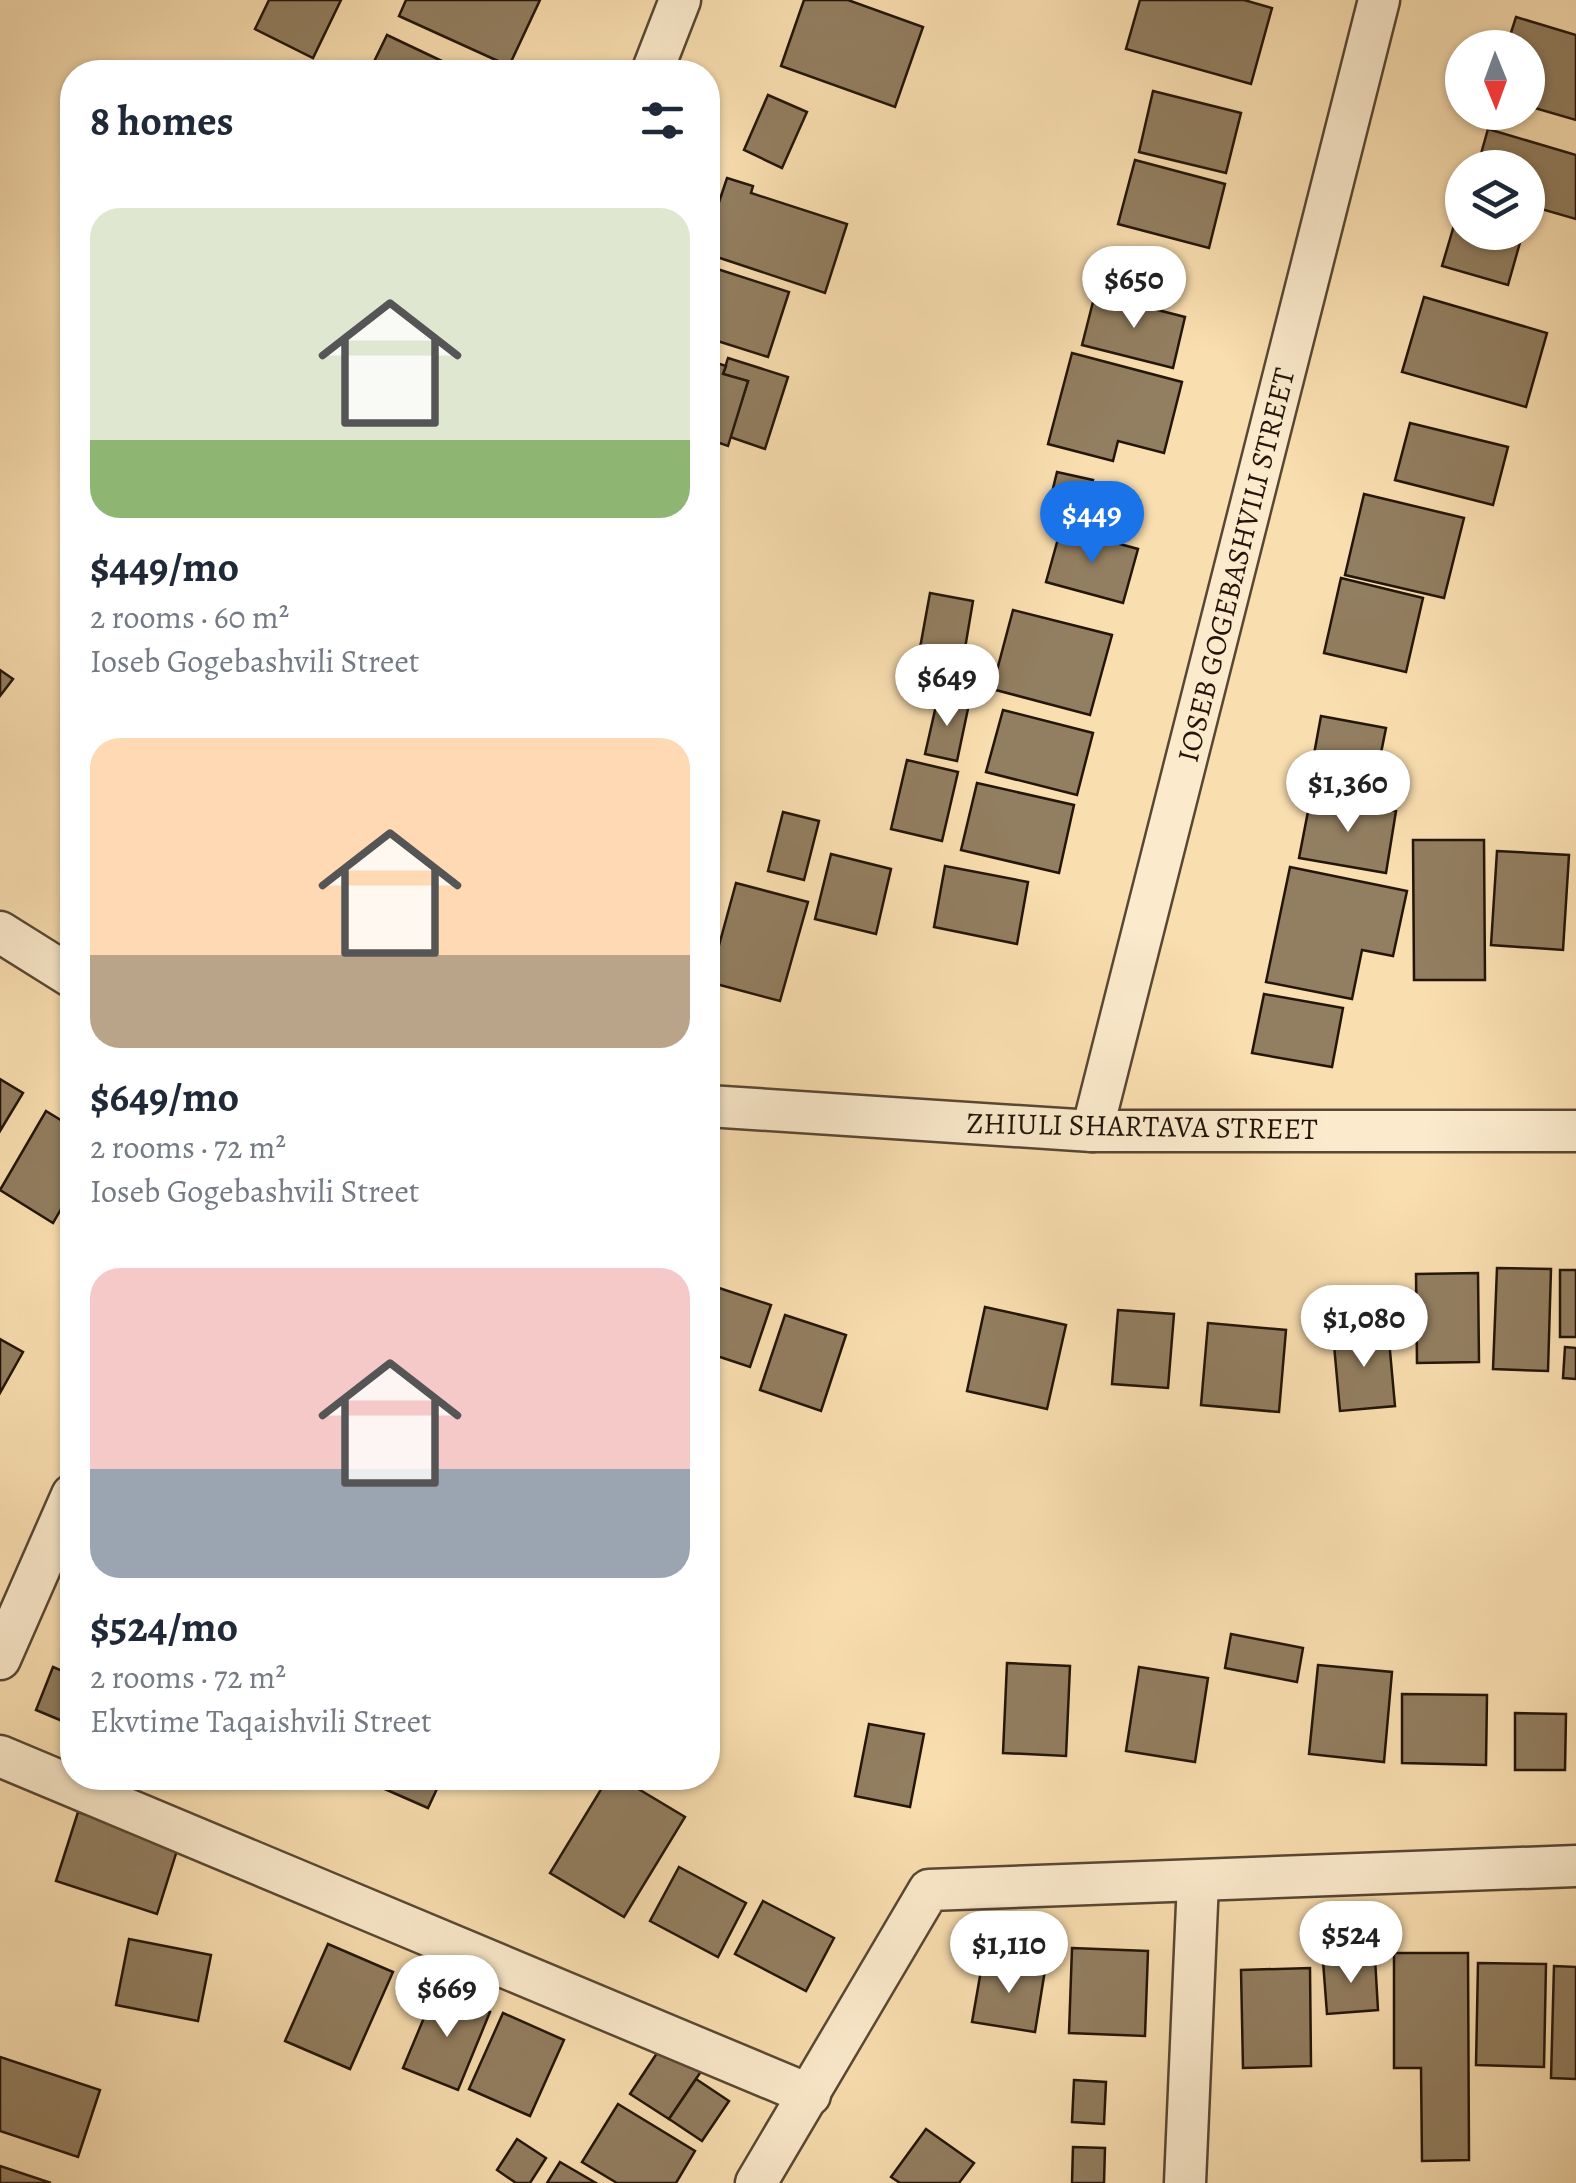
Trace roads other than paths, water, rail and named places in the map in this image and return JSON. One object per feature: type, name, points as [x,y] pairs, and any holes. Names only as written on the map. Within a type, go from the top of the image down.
[{"type":"street","points":[[657,60],[680,0]]},
{"type":"street","name":"IOSEB GOGEBASHVILI STREET","points":[[1092,1131],[1379,0]]},
{"type":"street","points":[[0,932],[60,969]]},
{"type":"street","name":"ZHIULI SHARTAVA STREET","points":[[720,1107],[1092,1131],[1576,1131]]},
{"type":"street","points":[[0,1659],[60,1523]]},
{"type":"street","points":[[0,1756],[60,1781]]},
{"type":"street","points":[[81,1790],[810,2095]]},
{"type":"street","points":[[756,2183],[929,1890],[1576,1866]]},
{"type":"street","points":[[1186,2183],[1198,1881]]}]
